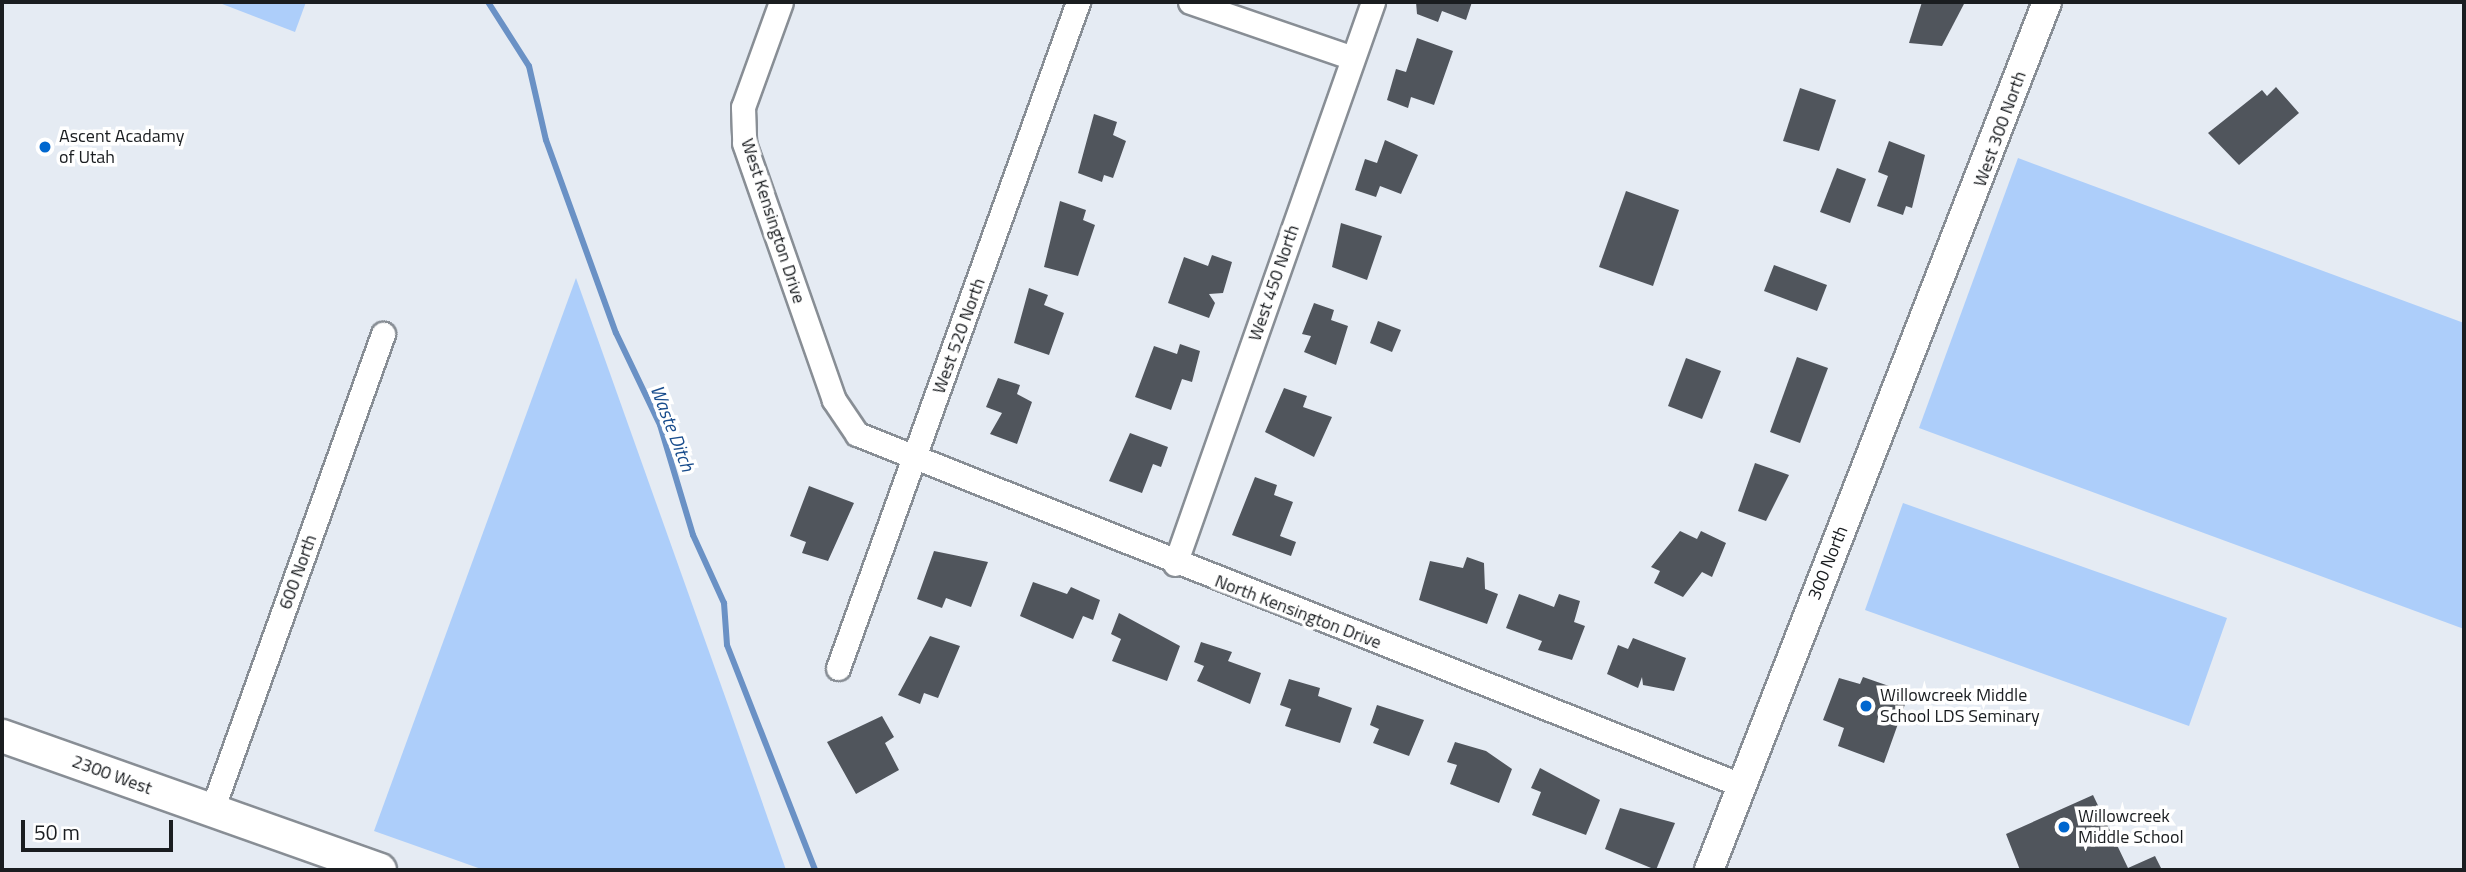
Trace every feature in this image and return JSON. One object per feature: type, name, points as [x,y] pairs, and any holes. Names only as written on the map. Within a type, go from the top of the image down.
[{"type":"main road","name":"2300 West","points":[[2,736],[380,870]]},
{"type":"street","name":"West Kensington Drive","points":[[781,2],[743,107],[744,143],[834,400],[857,434]]},
{"type":"street","name":"West 520 North","points":[[838,668],[1078,2]]},
{"type":"street","points":[[1189,2],[1353,58]]},
{"type":"street","name":"West 450 North","points":[[1175,564],[1373,2]]},
{"type":"street","name":"West 300 North","points":[[1952,257],[2047,2]]},
{"type":"street","name":"300 North","points":[[1709,870],[1952,257]]},
{"type":"street","name":"600 North","points":[[212,810],[383,334]]},
{"type":"street","name":"North Kensington Drive","points":[[857,434],[1175,564],[1741,785]]},
{"type":"shaded area","points":[[217,2],[306,2],[295,32]]},
{"type":"shaded area","points":[[2018,158],[2464,323],[2464,629],[1919,428]]},
{"type":"shaded area","points":[[576,278],[786,870],[484,870],[374,831]]},
{"type":"shaded area","points":[[1903,503],[2227,618],[2189,726],[1865,610]]},
{"type":"building","points":[[1416,2],[1472,2],[1466,20],[1442,11],[1438,22],[1417,14]]},
{"type":"building","points":[[1922,2],[1965,2],[1942,46],[1909,43]]},
{"type":"building","points":[[1417,38],[1453,51],[1434,105],[1411,97],[1408,108],[1387,100],[1396,69],[1406,72]]},
{"type":"building","points":[[2276,87],[2299,113],[2239,165],[2208,133],[2262,90],[2267,96]]},
{"type":"building","points":[[1800,88],[1836,100],[1819,151],[1783,141]]},
{"type":"building","points":[[1094,114],[1117,122],[1113,135],[1126,141],[1113,178],[1104,175],[1102,182],[1078,173]]},
{"type":"building","points":[[1385,140],[1418,155],[1401,194],[1380,186],[1376,197],[1355,190],[1365,159],[1377,163]]},
{"type":"building","points":[[1889,141],[1925,155],[1912,208],[1906,206],[1903,215],[1877,206],[1888,176],[1878,172]]},
{"type":"building","points":[[1837,168],[1866,179],[1850,223],[1820,212]]},
{"type":"building","points":[[1626,191],[1679,210],[1653,286],[1599,267]]},
{"type":"building","points":[[1060,201],[1086,210],[1083,220],[1095,225],[1078,276],[1044,267]]},
{"type":"building","points":[[1341,223],[1382,236],[1367,280],[1332,267]]},
{"type":"building","points":[[1212,255],[1232,262],[1223,293],[1209,294],[1215,303],[1209,318],[1168,303],[1184,257],[1208,266]]},
{"type":"building","points":[[1774,265],[1827,285],[1817,311],[1764,291]]},
{"type":"building","points":[[1029,288],[1048,295],[1044,305],[1064,313],[1049,355],[1014,343]]},
{"type":"building","points":[[1314,303],[1334,310],[1331,320],[1348,326],[1336,365],[1304,352],[1311,336],[1302,334]]},
{"type":"building","points":[[1378,321],[1401,330],[1392,352],[1370,343]]},
{"type":"building","points":[[1180,344],[1200,351],[1192,382],[1182,379],[1171,410],[1135,397],[1154,346],[1177,354]]},
{"type":"building","points":[[1797,357],[1828,368],[1800,443],[1770,432]]},
{"type":"building","points":[[1686,358],[1721,371],[1702,419],[1668,406]]},
{"type":"building","points":[[998,378],[1020,385],[1017,394],[1032,402],[1017,444],[990,434],[1002,413],[986,407]]},
{"type":"building","points":[[1284,388],[1307,396],[1303,407],[1332,417],[1314,457],[1265,432]]},
{"type":"building","points":[[1130,433],[1168,447],[1161,467],[1153,464],[1142,493],[1109,481]]},
{"type":"building","points":[[1755,463],[1789,475],[1766,521],[1738,511]]},
{"type":"building","points":[[1255,477],[1277,485],[1274,495],[1293,502],[1280,536],[1296,542],[1291,556],[1232,535]]},
{"type":"building","points":[[809,486],[854,503],[828,561],[802,553],[806,542],[790,536]]},
{"type":"building","points":[[1680,531],[1697,539],[1701,531],[1726,543],[1712,577],[1702,572],[1683,597],[1654,583],[1660,571],[1651,567]]},
{"type":"building","points":[[934,551],[988,562],[971,607],[946,598],[942,608],[917,599]]},
{"type":"building","points":[[1467,557],[1484,563],[1485,589],[1498,594],[1487,624],[1419,600],[1430,561],[1463,568]]},
{"type":"building","points":[[1033,582],[1067,594],[1071,587],[1100,600],[1093,620],[1083,616],[1073,639],[1020,616]]},
{"type":"building","points":[[1519,594],[1554,607],[1559,594],[1580,601],[1574,622],[1585,626],[1572,660],[1538,650],[1542,641],[1506,628]]},
{"type":"building","points":[[1119,613],[1180,646],[1167,681],[1112,661],[1121,639],[1111,634]]},
{"type":"building","points":[[930,636],[960,646],[938,698],[924,693],[920,704],[898,695]]},
{"type":"building","points":[[1633,638],[1686,658],[1674,691],[1643,685],[1642,677],[1638,688],[1607,674],[1618,645],[1628,649]]},
{"type":"building","points":[[1201,642],[1232,652],[1228,661],[1261,673],[1250,704],[1197,681],[1204,666],[1194,662]]},
{"type":"building","name":"Willowcreek Middle School LDS Seminary","points":[[1863,677],[1909,693],[1884,763],[1838,746],[1844,728],[1823,720],[1839,678],[1860,684]]},
{"type":"building","points":[[1289,679],[1320,688],[1318,696],[1352,708],[1340,743],[1285,726],[1291,709],[1280,705]]},
{"type":"building","points":[[1377,705],[1424,720],[1409,756],[1373,743],[1379,729],[1370,725]]},
{"type":"building","points":[[882,716],[894,737],[885,743],[899,770],[856,794],[827,742]]},
{"type":"building","points":[[1455,742],[1486,751],[1512,769],[1499,803],[1450,784],[1457,765],[1447,762]]},
{"type":"building","points":[[1540,768],[1600,800],[1586,835],[1532,815],[1541,792],[1531,788]]},
{"type":"building","name":"Willowcreek Middle School","points":[[2093,795],[2128,868],[2155,856],[2162,870],[2020,870],[2006,834]]},
{"type":"building","points":[[1620,808],[1675,823],[1656,870],[1605,849]]},
{"type":"waterway","name":"Waste Ditch","points":[[488,2],[529,66],[546,140],[616,333],[660,425],[693,535],[724,603],[727,645],[815,870]]},
{"type":"place","name":"Ascent Acadamy of Utah","points":[[45,147]]},
{"type":"place","name":"Willowcreek Middle School LDS Seminary","points":[[1866,706]]},
{"type":"place","name":"Willowcreek Middle School","points":[[2064,827]]}]
